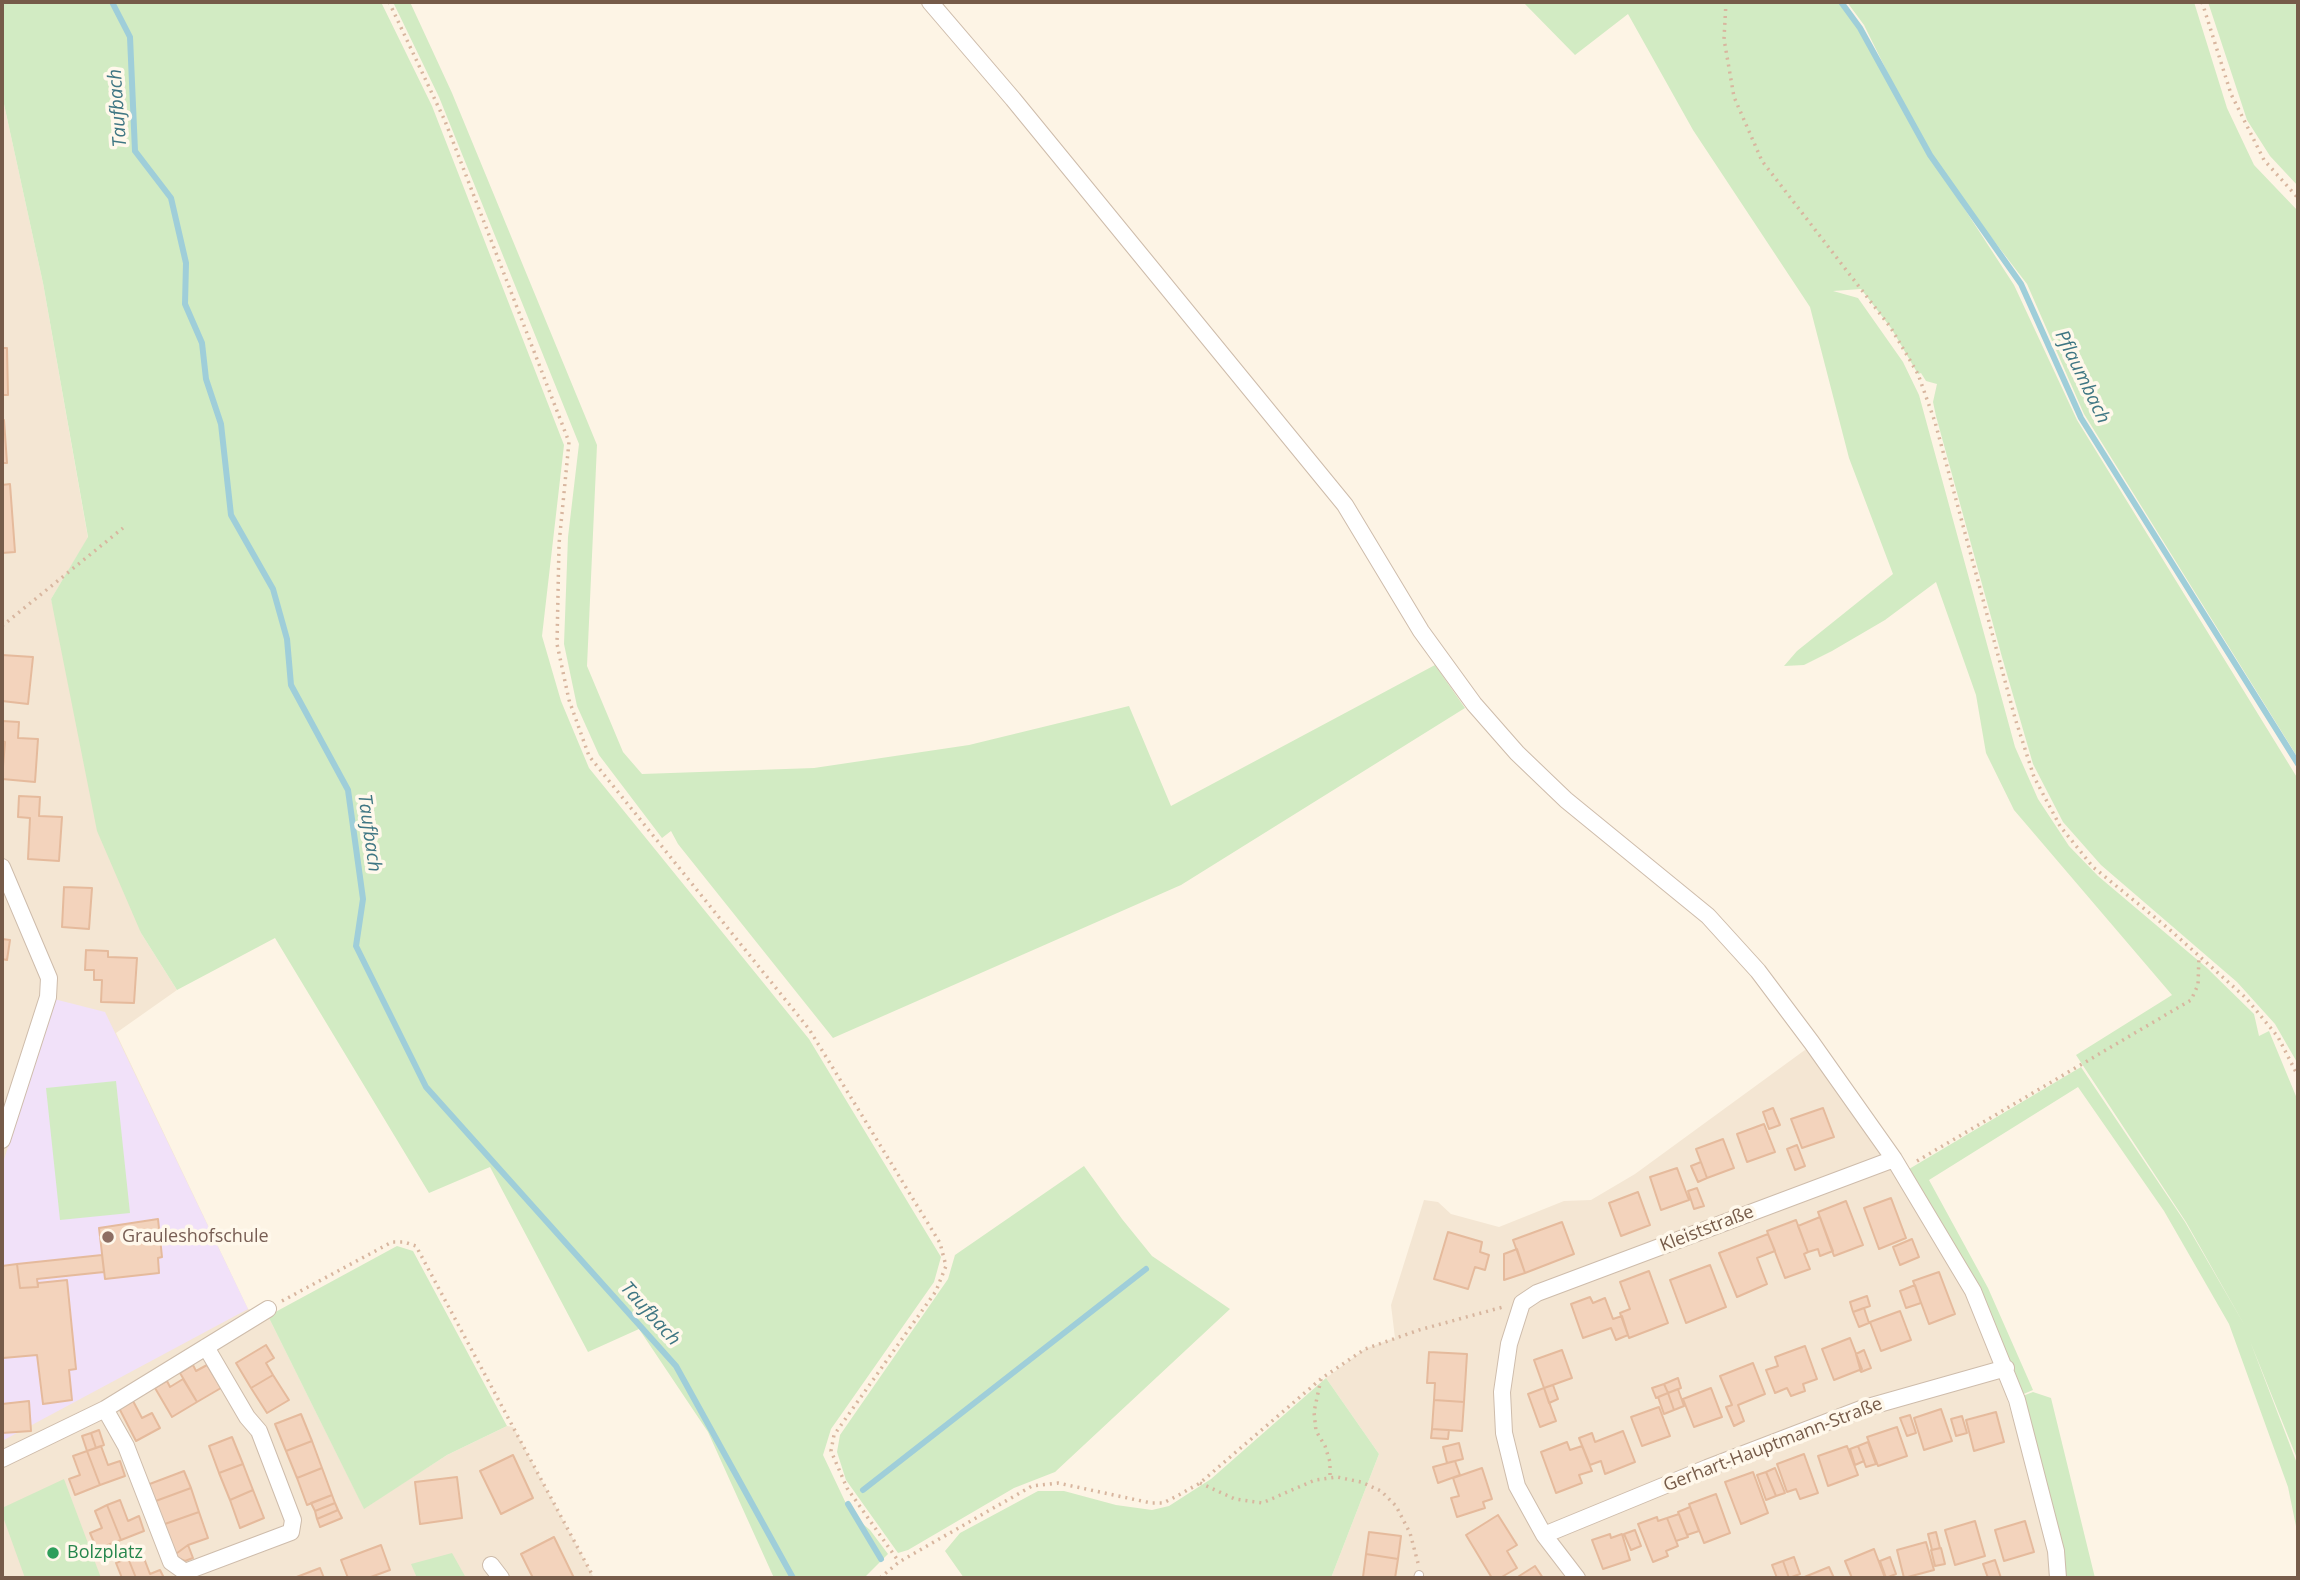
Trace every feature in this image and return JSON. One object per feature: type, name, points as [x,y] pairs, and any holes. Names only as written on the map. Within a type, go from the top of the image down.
[{"type":"street","points":[[930,2],[1013,99],[1345,505],[1422,631],[1474,704],[1517,752],[1566,800],[1708,916],[1758,971],[1812,1042],[1897,1165],[1973,1292],[2017,1400],[2056,1551],[2058,1578]]},
{"type":"street","points":[[2,867],[49,978],[48,997],[2,1140]]},
{"type":"street","name":"Kleiststraße","points":[[1522,1303],[1537,1293],[1897,1165]]},
{"type":"street","points":[[1522,1303],[1509,1344],[1502,1392],[1504,1433],[1517,1486],[1544,1535],[1577,1578]]},
{"type":"street","points":[[2,1459],[105,1409],[268,1309]]},
{"type":"street","points":[[105,1409],[126,1446],[171,1562],[186,1575],[291,1532],[293,1520],[259,1431],[247,1417],[206,1347]]},
{"type":"street","name":"Gerhart-Hauptmann-Straße","points":[[1544,1535],[1861,1409],[2006,1368]]},
{"type":"street","points":[[491,1565],[501,1578]]},
{"type":"path","points":[[389,2],[445,121],[569,442],[559,544],[557,644],[569,700],[589,756],[809,1029],[940,1243],[946,1266],[936,1291],[834,1435],[831,1451],[847,1488],[899,1562]]},
{"type":"path","points":[[1726,2],[1724,39],[1734,97],[1762,162],[1891,328],[1918,374],[1935,422],[1966,544],[2034,777],[2060,825],[2094,867],[2246,998],[2278,1037],[2298,1076]]},
{"type":"path","points":[[2202,2],[2231,94],[2264,160],[2298,198]]},
{"type":"path","points":[[2,626],[123,528]]},
{"type":"path","points":[[1897,1165],[2191,1000],[2198,985],[2199,956]]},
{"type":"path","points":[[268,1309],[392,1242],[416,1246],[594,1578]]},
{"type":"path","points":[[880,1578],[899,1562],[1032,1486],[1058,1483],[1151,1503],[1163,1503],[1200,1483],[1322,1378],[1365,1349],[1419,1330],[1522,1303]]},
{"type":"path","points":[[1322,1378],[1314,1412],[1316,1430],[1325,1446],[1329,1462],[1329,1478]]},
{"type":"path","points":[[1200,1483],[1235,1499],[1262,1503],[1315,1480],[1337,1477],[1361,1482],[1381,1491],[1396,1506],[1418,1555],[1419,1577]]},
{"type":"shaded area","points":[[2,95],[43,283],[88,538],[51,599],[141,933],[177,990],[116,1033],[248,1309],[268,1316],[364,1508],[447,1455],[507,1426],[513,1427],[594,1578],[2,1578]]},
{"type":"shaded area","name":"Grauleshofschule","points":[[54,999],[105,1012],[248,1309],[2,1441],[2,1166]]},
{"type":"shaded area","points":[[1809,1047],[1897,1171],[1940,1243],[1989,1338],[2046,1531],[2052,1578],[1331,1578],[1379,1454],[1326,1378],[1365,1349],[1395,1338],[1391,1305],[1424,1200],[1438,1202],[1451,1214],[1499,1227],[1564,1201],[1591,1200],[1635,1174]]},
{"type":"green space","points":[[2,2],[381,2],[432,106],[564,445],[542,636],[561,701],[589,768],[809,1039],[941,1257],[934,1282],[831,1429],[823,1455],[851,1514],[870,1530],[888,1554],[864,1578],[774,1578],[708,1432],[639,1329],[588,1352],[490,1167],[429,1193],[275,938],[177,990],[141,933],[97,831],[51,599],[88,537],[43,283],[2,95]]},
{"type":"green space","points":[[393,2],[410,2],[452,93],[597,445],[587,666],[623,752],[642,774],[814,768],[969,745],[1129,706],[1171,806],[1435,665],[1465,708],[1181,885],[833,1038],[678,844],[671,831],[662,838],[599,755],[577,706],[564,644],[568,537],[579,444],[439,97]]},
{"type":"green space","points":[[1523,2],[1839,2],[1858,28],[1919,136],[1864,25],[1847,2],[2194,2],[2227,108],[2254,165],[2298,211],[2298,758],[2084,414],[2027,284],[1938,168],[2014,285],[2077,420],[2298,779],[2298,1064],[2275,1024],[2237,982],[2101,865],[2063,822],[2033,764],[2002,657],[1936,416],[1933,402],[1937,384],[1926,381],[1921,373],[1918,374],[1891,328],[1861,289],[1833,291],[1858,298],[1903,362],[1919,395],[2015,747],[2038,799],[2069,846],[2098,876],[2207,968],[2254,1014],[2259,1036],[2269,1031],[2298,1101],[2298,1461],[2250,1341],[2298,1466],[2298,1536],[2288,1487],[2229,1324],[2164,1211],[2078,1087],[1929,1180],[1988,1288],[2033,1390],[2019,1396],[1904,1172],[2081,1067],[2185,1222],[2245,1326],[2186,1222],[2076,1055],[2172,995],[2014,810],[1986,753],[1976,695],[1936,582],[1885,620],[1832,651],[1804,665],[1784,666],[1797,651],[1893,574],[1849,458],[1810,307],[1693,130],[1628,14],[1575,55]]},
{"type":"green space","points":[[2208,2],[2298,2],[2298,186],[2270,156],[2247,120]]},
{"type":"green space","points":[[116,1081],[130,1213],[60,1220],[46,1088]]},
{"type":"green space","points":[[1084,1166],[1152,1256],[1230,1309],[1055,1472],[1014,1488],[908,1550],[898,1553],[846,1480],[837,1452],[840,1435],[948,1279],[955,1255]]},
{"type":"green space","points":[[397,1246],[413,1251],[507,1426],[447,1455],[364,1509],[268,1316]]},
{"type":"green space","points":[[1326,1378],[1379,1454],[1331,1578],[964,1578],[945,1551],[960,1533],[1038,1491],[1064,1491],[1116,1505],[1152,1510],[1169,1506],[1211,1479]]},
{"type":"green space","points":[[2033,1392],[2051,1398],[2095,1578],[2061,1578],[2020,1397]]},
{"type":"green space","points":[[64,1479],[101,1578],[25,1578],[2,1508]]},
{"type":"green space","points":[[452,1553],[466,1578],[417,1578],[411,1564]]},
{"type":"building","points":[[2,348],[7,348],[8,395],[2,395]]},
{"type":"building","points":[[4,420],[7,463],[2,463]]},
{"type":"building","points":[[10,484],[15,552],[2,553],[2,485]]},
{"type":"building","points":[[2,655],[33,657],[28,704],[2,701]]},
{"type":"building","points":[[2,721],[19,722],[18,738],[38,739],[35,782],[2,779],[5,742],[2,741]]},
{"type":"building","points":[[19,796],[40,797],[39,816],[62,817],[59,861],[28,859],[30,818],[18,817]]},
{"type":"building","points":[[64,887],[92,888],[89,929],[62,927]]},
{"type":"building","points":[[2,939],[10,940],[7,960],[2,959]]},
{"type":"building","points":[[86,950],[108,951],[108,957],[137,958],[134,1003],[101,1002],[102,980],[94,980],[94,970],[85,970]]},
{"type":"building","points":[[1773,1108],[1780,1125],[1769,1129],[1763,1112]]},
{"type":"building","points":[[1823,1108],[1834,1137],[1802,1148],[1791,1119]]},
{"type":"building","points":[[1764,1124],[1775,1152],[1747,1162],[1737,1134]]},
{"type":"building","points":[[1723,1139],[1734,1168],[1707,1178],[1696,1149]]},
{"type":"building","points":[[1797,1145],[1805,1166],[1795,1170],[1787,1149]]},
{"type":"building","points":[[1701,1162],[1707,1178],[1698,1182],[1691,1166]]},
{"type":"building","points":[[1677,1168],[1689,1200],[1661,1210],[1650,1177]]},
{"type":"building","points":[[1697,1188],[1704,1206],[1694,1209],[1688,1191]]},
{"type":"building","points":[[1638,1192],[1650,1225],[1621,1236],[1609,1203]]},
{"type":"building","points":[[1891,1198],[1906,1238],[1879,1249],[1864,1208]]},
{"type":"building","points":[[1846,1201],[1863,1245],[1834,1256],[1818,1212]]},
{"type":"building","points":[[1820,1217],[1833,1251],[1820,1256],[1818,1249],[1808,1252],[1798,1226]]},
{"type":"building","points":[[158,1219],[162,1257],[158,1258],[159,1273],[105,1279],[99,1228]]},
{"type":"building","points":[[1796,1220],[1808,1252],[1804,1254],[1810,1269],[1785,1278],[1767,1231]]},
{"type":"building","points":[[1562,1222],[1574,1254],[1525,1273],[1513,1240]]},
{"type":"building","points":[[1448,1232],[1482,1242],[1480,1252],[1489,1255],[1485,1270],[1475,1267],[1468,1289],[1434,1279]]},
{"type":"building","points":[[1768,1234],[1775,1251],[1757,1258],[1767,1284],[1737,1297],[1719,1253]]},
{"type":"building","points":[[1912,1239],[1919,1257],[1900,1265],[1893,1247]]},
{"type":"building","points":[[1517,1249],[1525,1273],[1504,1280],[1504,1254]]},
{"type":"building","points":[[102,1255],[104,1272],[37,1279],[38,1287],[20,1288],[17,1264]]},
{"type":"building","points":[[17,1264],[20,1288],[67,1280],[76,1369],[69,1370],[72,1400],[43,1404],[37,1355],[3,1358],[2,1266]]},
{"type":"building","points":[[1710,1265],[1726,1307],[1686,1323],[1670,1280]]},
{"type":"building","points":[[1649,1271],[1668,1323],[1629,1338],[1620,1313],[1630,1309],[1620,1282]]},
{"type":"building","points":[[1939,1272],[1955,1314],[1929,1324],[1913,1281]]},
{"type":"building","points":[[1915,1285],[1921,1303],[1906,1308],[1900,1291]]},
{"type":"building","points":[[1867,1296],[1870,1306],[1853,1312],[1850,1302]]},
{"type":"building","points":[[1590,1297],[1593,1303],[1605,1298],[1613,1319],[1622,1316],[1628,1335],[1616,1340],[1611,1328],[1583,1338],[1571,1304]]},
{"type":"building","points":[[1864,1308],[1869,1323],[1859,1327],[1853,1312]]},
{"type":"building","points":[[1900,1311],[1911,1340],[1881,1351],[1870,1322]]},
{"type":"building","points":[[1850,1338],[1862,1369],[1834,1380],[1822,1349]]},
{"type":"building","points":[[266,1345],[274,1358],[266,1363],[273,1375],[251,1388],[236,1363]]},
{"type":"building","points":[[1805,1346],[1817,1379],[1803,1384],[1805,1391],[1791,1396],[1787,1388],[1775,1393],[1766,1370],[1778,1366],[1775,1357]]},
{"type":"building","points":[[1562,1350],[1572,1378],[1544,1388],[1534,1360]]},
{"type":"building","points":[[1864,1350],[1871,1368],[1861,1372],[1856,1354]]},
{"type":"building","points":[[1429,1352],[1467,1354],[1464,1402],[1434,1400],[1435,1383],[1427,1383]]},
{"type":"building","points":[[1753,1363],[1765,1394],[1738,1405],[1744,1421],[1734,1426],[1726,1407],[1732,1405],[1720,1376]]},
{"type":"building","points":[[193,1365],[196,1371],[207,1365],[221,1388],[197,1402],[180,1373]]},
{"type":"building","points":[[273,1375],[289,1400],[267,1413],[251,1388]]},
{"type":"building","points":[[1678,1378],[1681,1388],[1668,1393],[1664,1384]]},
{"type":"building","points":[[183,1379],[197,1402],[172,1417],[155,1388],[167,1381],[170,1387]]},
{"type":"building","points":[[1664,1384],[1668,1393],[1656,1398],[1652,1388]]},
{"type":"building","points":[[1553,1385],[1558,1399],[1549,1403],[1544,1388]]},
{"type":"building","points":[[1544,1388],[1556,1421],[1540,1427],[1528,1394]]},
{"type":"building","points":[[1711,1388],[1722,1417],[1694,1427],[1683,1399]]},
{"type":"building","points":[[1678,1389],[1684,1406],[1674,1410],[1668,1393]]},
{"type":"building","points":[[1668,1393],[1674,1410],[1664,1414],[1658,1397]]},
{"type":"building","points":[[1434,1400],[1464,1402],[1462,1431],[1432,1429]]},
{"type":"building","points":[[29,1401],[31,1431],[2,1433],[2,1404]]},
{"type":"building","points":[[133,1401],[142,1418],[152,1413],[160,1428],[136,1441],[119,1408]]},
{"type":"building","points":[[1659,1407],[1670,1436],[1642,1446],[1631,1417]]},
{"type":"building","points":[[1941,1409],[1952,1441],[1924,1450],[1914,1418]]},
{"type":"building","points":[[1996,1412],[2004,1442],[1974,1451],[1966,1420]]},
{"type":"building","points":[[301,1414],[312,1441],[286,1451],[275,1424]]},
{"type":"building","points":[[1910,1415],[1916,1433],[1907,1436],[1900,1418]]},
{"type":"building","points":[[1962,1416],[1967,1433],[1956,1436],[1951,1419]]},
{"type":"building","points":[[1897,1427],[1907,1456],[1878,1466],[1867,1437]]},
{"type":"building","points":[[1432,1429],[1449,1430],[1448,1439],[1431,1438]]},
{"type":"building","points":[[99,1430],[104,1445],[96,1448],[91,1433]]},
{"type":"building","points":[[1623,1431],[1635,1462],[1605,1474],[1601,1461],[1590,1465],[1579,1438],[1592,1433],[1595,1442]]},
{"type":"building","points":[[91,1433],[96,1448],[87,1451],[82,1436]]},
{"type":"building","points":[[232,1437],[243,1464],[219,1473],[209,1446]]},
{"type":"building","points":[[312,1441],[322,1468],[297,1478],[286,1451]]},
{"type":"building","points":[[1567,1442],[1570,1450],[1582,1446],[1592,1471],[1579,1475],[1582,1483],[1556,1493],[1541,1452]]},
{"type":"building","points":[[1868,1442],[1876,1464],[1866,1467],[1858,1446]]},
{"type":"building","points":[[1459,1443],[1463,1459],[1447,1463],[1443,1447]]},
{"type":"building","points":[[101,1446],[108,1465],[120,1461],[125,1476],[100,1485],[87,1451]]},
{"type":"building","points":[[1847,1446],[1858,1475],[1828,1486],[1818,1456]]},
{"type":"building","points":[[1858,1446],[1864,1461],[1855,1465],[1850,1449]]},
{"type":"building","points":[[87,1451],[100,1485],[75,1495],[69,1479],[80,1475],[73,1456]]},
{"type":"building","points":[[1804,1454],[1818,1493],[1800,1499],[1796,1489],[1787,1492],[1777,1464]]},
{"type":"building","points":[[513,1455],[533,1498],[501,1514],[480,1471]]},
{"type":"building","points":[[1455,1461],[1460,1475],[1438,1483],[1433,1467]]},
{"type":"building","points":[[243,1464],[253,1490],[230,1500],[219,1473]]},
{"type":"building","points":[[322,1468],[332,1495],[307,1505],[297,1478]]},
{"type":"building","points":[[1482,1468],[1492,1499],[1483,1502],[1485,1508],[1457,1517],[1451,1498],[1459,1496],[1453,1478]]},
{"type":"building","points":[[1775,1468],[1785,1493],[1776,1496],[1766,1472]]},
{"type":"building","points":[[184,1471],[191,1488],[153,1502],[147,1485]]},
{"type":"building","points":[[1753,1472],[1768,1513],[1741,1524],[1725,1482]]},
{"type":"building","points":[[1766,1472],[1776,1496],[1766,1500],[1757,1475]]},
{"type":"building","points":[[457,1477],[462,1518],[420,1524],[415,1482]]},
{"type":"building","points":[[191,1488],[199,1512],[162,1525],[153,1502]]},
{"type":"building","points":[[253,1490],[264,1518],[240,1528],[230,1500]]},
{"type":"building","points":[[1716,1494],[1730,1533],[1704,1543],[1689,1504]]},
{"type":"building","points":[[332,1495],[335,1503],[315,1511],[311,1503]]},
{"type":"building","points":[[120,1500],[128,1521],[139,1516],[144,1531],[121,1540],[107,1505]]},
{"type":"building","points":[[335,1503],[338,1510],[317,1519],[315,1511]]},
{"type":"building","points":[[107,1505],[121,1540],[97,1549],[90,1533],[102,1528],[95,1511]]},
{"type":"building","points":[[1690,1507],[1699,1531],[1687,1535],[1678,1512]]},
{"type":"building","points":[[338,1510],[342,1518],[320,1527],[317,1519]]},
{"type":"building","points":[[199,1512],[208,1538],[188,1545],[173,1556],[162,1525]]},
{"type":"building","points":[[1679,1514],[1688,1537],[1676,1541],[1667,1518]]},
{"type":"building","points":[[1498,1515],[1517,1545],[1507,1551],[1517,1568],[1500,1578],[1492,1578],[1466,1535]]},
{"type":"building","points":[[1657,1517],[1658,1521],[1667,1518],[1678,1546],[1666,1551],[1668,1556],[1653,1562],[1638,1524]]},
{"type":"building","points":[[1975,1521],[1985,1556],[1955,1565],[1945,1530]]},
{"type":"building","points":[[2025,1521],[2034,1552],[2004,1561],[1995,1530]]},
{"type":"building","points":[[1635,1530],[1641,1546],[1631,1550],[1624,1534]]},
{"type":"building","points":[[1369,1532],[1401,1536],[1398,1559],[1366,1554]]},
{"type":"building","points":[[1936,1532],[1940,1548],[1932,1550],[1928,1534]]},
{"type":"building","points":[[1610,1534],[1611,1538],[1622,1534],[1630,1560],[1603,1569],[1592,1540]]},
{"type":"building","points":[[554,1537],[574,1578],[533,1578],[521,1554]]},
{"type":"building","points":[[1926,1542],[1934,1570],[1904,1578],[1897,1550]]},
{"type":"building","points":[[188,1545],[193,1558],[185,1561],[173,1556]]},
{"type":"building","points":[[381,1545],[390,1570],[368,1578],[348,1578],[341,1560]]},
{"type":"building","points":[[1941,1548],[1945,1564],[1935,1566],[1931,1550]]},
{"type":"building","points":[[1874,1549],[1885,1578],[1852,1578],[1845,1561]]},
{"type":"building","points":[[142,1553],[150,1574],[160,1570],[164,1578],[136,1578],[128,1558]]},
{"type":"building","points":[[1366,1554],[1398,1559],[1395,1578],[1363,1577]]},
{"type":"building","points":[[1794,1557],[1800,1574],[1789,1578],[1783,1561]]},
{"type":"building","points":[[1890,1557],[1896,1574],[1886,1578],[1880,1561]]},
{"type":"building","points":[[128,1558],[136,1578],[122,1578],[116,1563]]},
{"type":"building","points":[[1995,1560],[2001,1578],[1988,1578],[1983,1564]]},
{"type":"building","points":[[1783,1561],[1789,1578],[1777,1578],[1772,1565]]},
{"type":"building","points":[[1535,1566],[1543,1578],[1516,1578]]},
{"type":"building","points":[[1829,1567],[1834,1578],[1802,1578]]},
{"type":"building","points":[[320,1568],[324,1578],[294,1578]]},
{"type":"waterway","name":"Taufbach","points":[[112,2],[130,37],[135,151],[171,198],[186,263],[185,304],[202,343],[206,379],[221,424],[231,515],[273,589],[287,639],[291,685],[348,790],[363,899],[356,946],[426,1087],[676,1366],[793,1578]]},
{"type":"waterway","name":"Pflaumbach","points":[[1841,2],[1860,28],[1930,155],[2021,284],[2081,418],[2298,764]]},
{"type":"waterway","points":[[863,1490],[1146,1269]]},
{"type":"waterway","points":[[848,1504],[881,1559]]},
{"type":"place","name":"Grauleshofschule","points":[[108,1237]]},
{"type":"place","name":"Bolzplatz","points":[[53,1553]]}]
